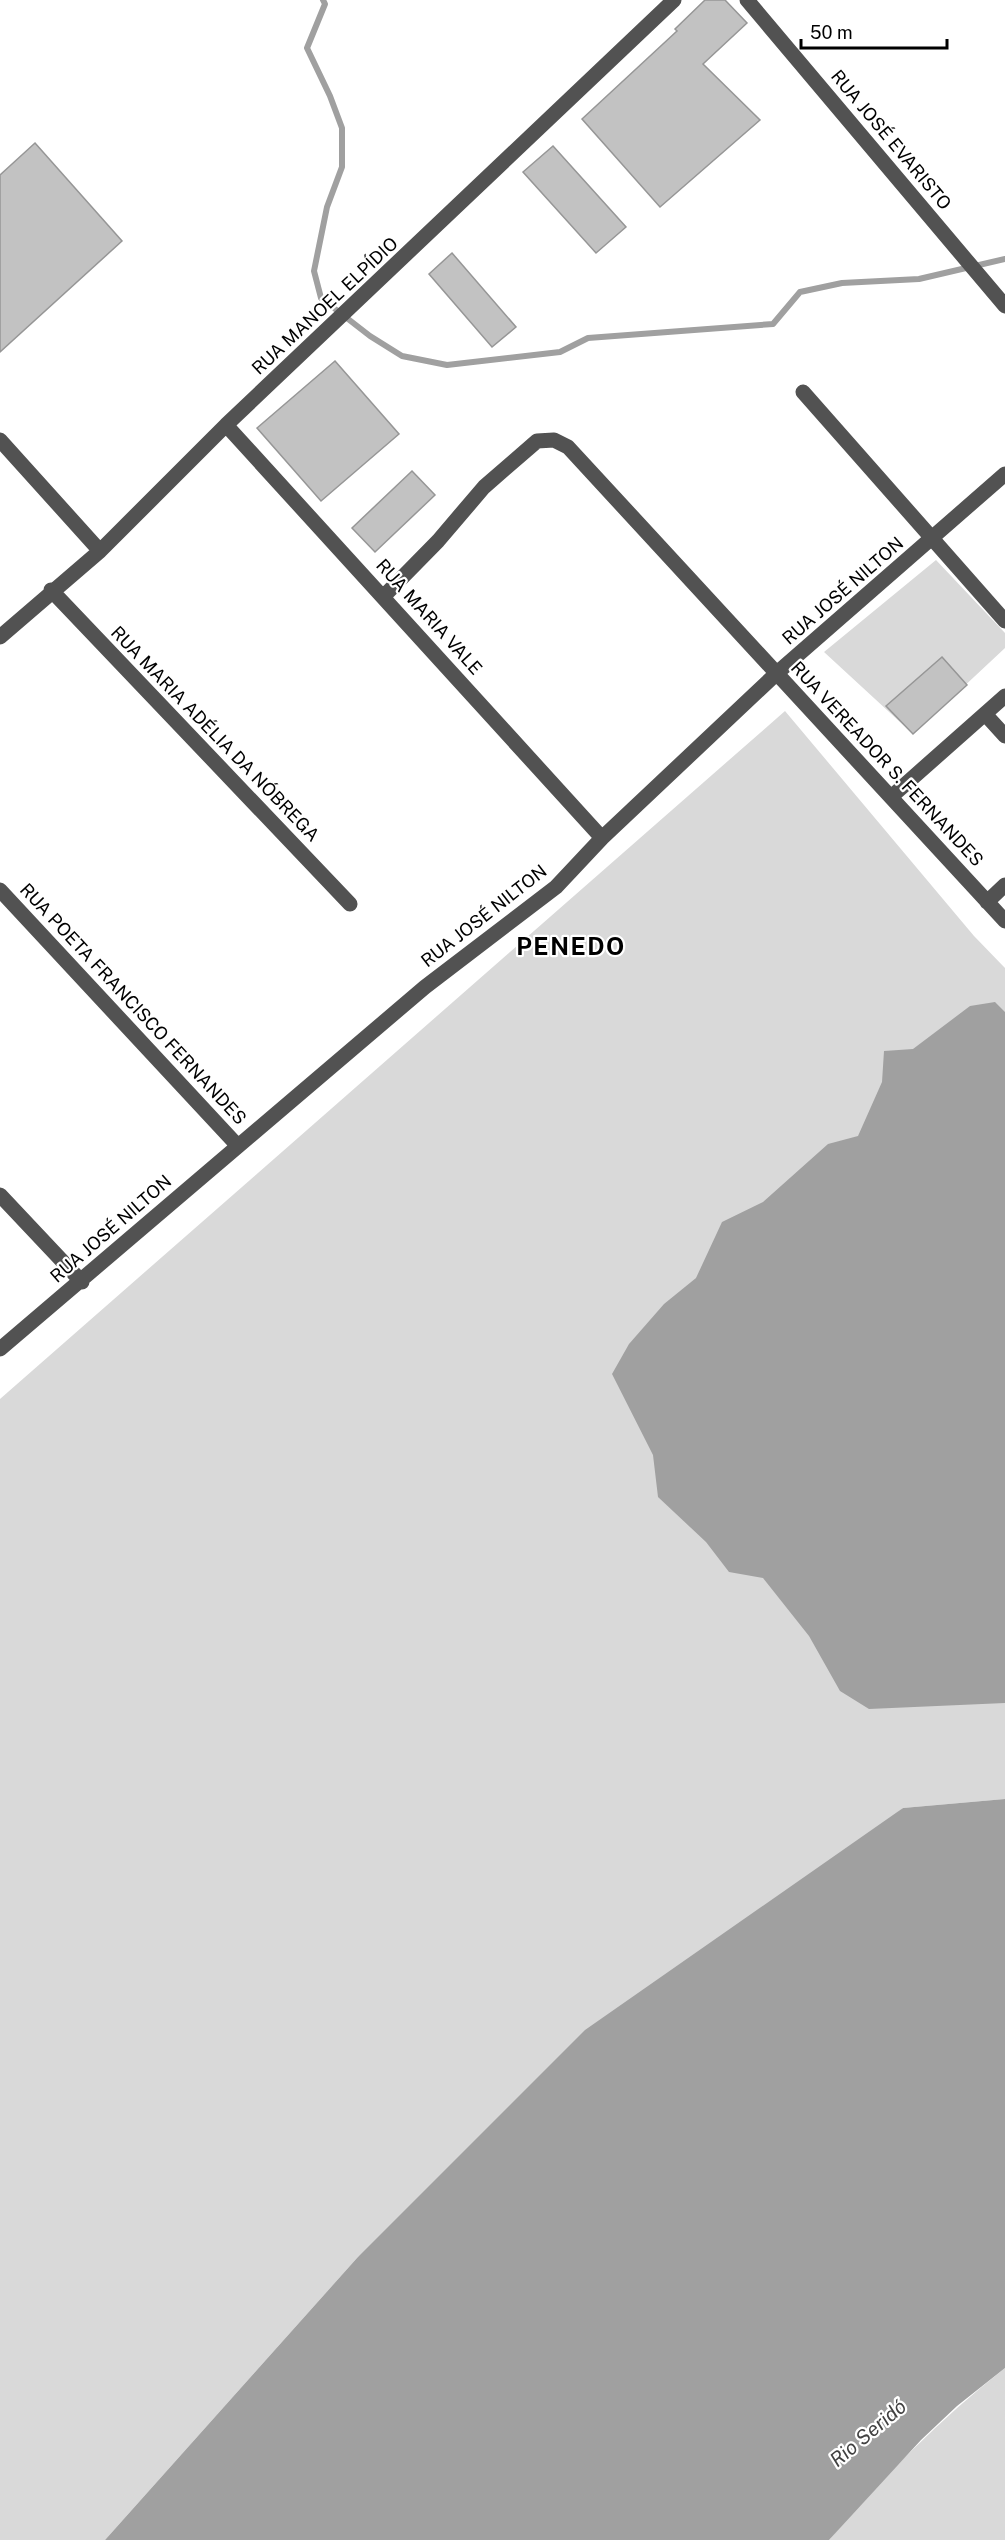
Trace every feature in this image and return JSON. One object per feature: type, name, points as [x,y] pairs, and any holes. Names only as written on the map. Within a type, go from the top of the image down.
[{"type":"street","name":"RUA MANOEL ELPÍDIO","points":[[0,637],[51,590],[100,550],[226,425],[674,0]]},
{"type":"street","name":"RUA JOSÉ EVARISTO","points":[[747,0],[1005,306]]},
{"type":"street","points":[[803,392],[1005,621]]},
{"type":"street","name":"RUA MARIA VALE","points":[[226,425],[602,838]]},
{"type":"street","points":[[0,440],[100,550]]},
{"type":"street","name":"RUA VEREADOR S. FERNANDES","points":[[384,596],[438,541],[484,487],[537,441],[554,440],[568,447],[1005,921]]},
{"type":"street","name":"RUA JOSÉ NILTON","points":[[0,1349],[82,1282],[237,1145],[425,987],[556,887],[602,838],[777,673],[1005,474]]},
{"type":"street","name":"RUA MARIA ADÉLIA DA NÓBREGA","points":[[51,590],[350,904]]},
{"type":"street","points":[[891,797],[1005,696]]},
{"type":"street","points":[[985,714],[1005,736]]},
{"type":"street","points":[[987,902],[1005,885]]},
{"type":"street","name":"RUA POETA FRANCISCO FERNANDES","points":[[0,890],[237,1145]]},
{"type":"street","points":[[0,1195],[82,1282]]},
{"type":"shaded area","points":[[936,560],[1005,633],[1005,648],[913,734],[824,652]]},
{"type":"shaded area","points":[[785,711],[974,936],[1005,968],[1005,1799],[903,1808],[357,2258],[105,2540],[0,2540],[0,1399]]},
{"type":"shaded area","points":[[1005,2368],[1005,2540],[829,2540],[913,2449]]},
{"type":"water","points":[[995,1002],[1005,1012],[1005,1703],[869,1709],[840,1691],[809,1636],[763,1578],[729,1572],[706,1542],[658,1497],[653,1455],[612,1374],[629,1344],[664,1304],[696,1278],[722,1222],[763,1202],[828,1144],[858,1136],[882,1082],[884,1051],[913,1049],[970,1006]]},
{"type":"water","name":"Rio Seridó","points":[[1005,1799],[1005,2368],[957,2406],[921,2440],[829,2540],[105,2540],[357,2258],[585,2030],[903,1808]]},
{"type":"building","points":[[705,0],[725,0],[747,23],[703,64],[760,120],[660,207],[582,119],[677,31],[675,29]]},
{"type":"building","points":[[35,143],[122,241],[0,352],[0,175]]},
{"type":"building","points":[[553,146],[626,227],[596,253],[523,172]]},
{"type":"building","points":[[452,253],[516,327],[492,347],[429,274]]},
{"type":"building","points":[[335,361],[399,434],[321,501],[257,428]]},
{"type":"building","points":[[412,471],[435,495],[375,552],[352,528]]},
{"type":"building","points":[[942,657],[967,685],[913,734],[886,706]]},
{"type":"waterway","points":[[323,0],[325,4],[307,48],[330,96],[342,128],[342,167],[327,207],[314,271],[321,298],[370,336],[402,356],[447,365],[560,352],[588,338],[773,324],[800,292],[842,283],[919,279],[1005,259]]},
{"type":"district","name":"PENEDO","points":[[571,947]]}]
